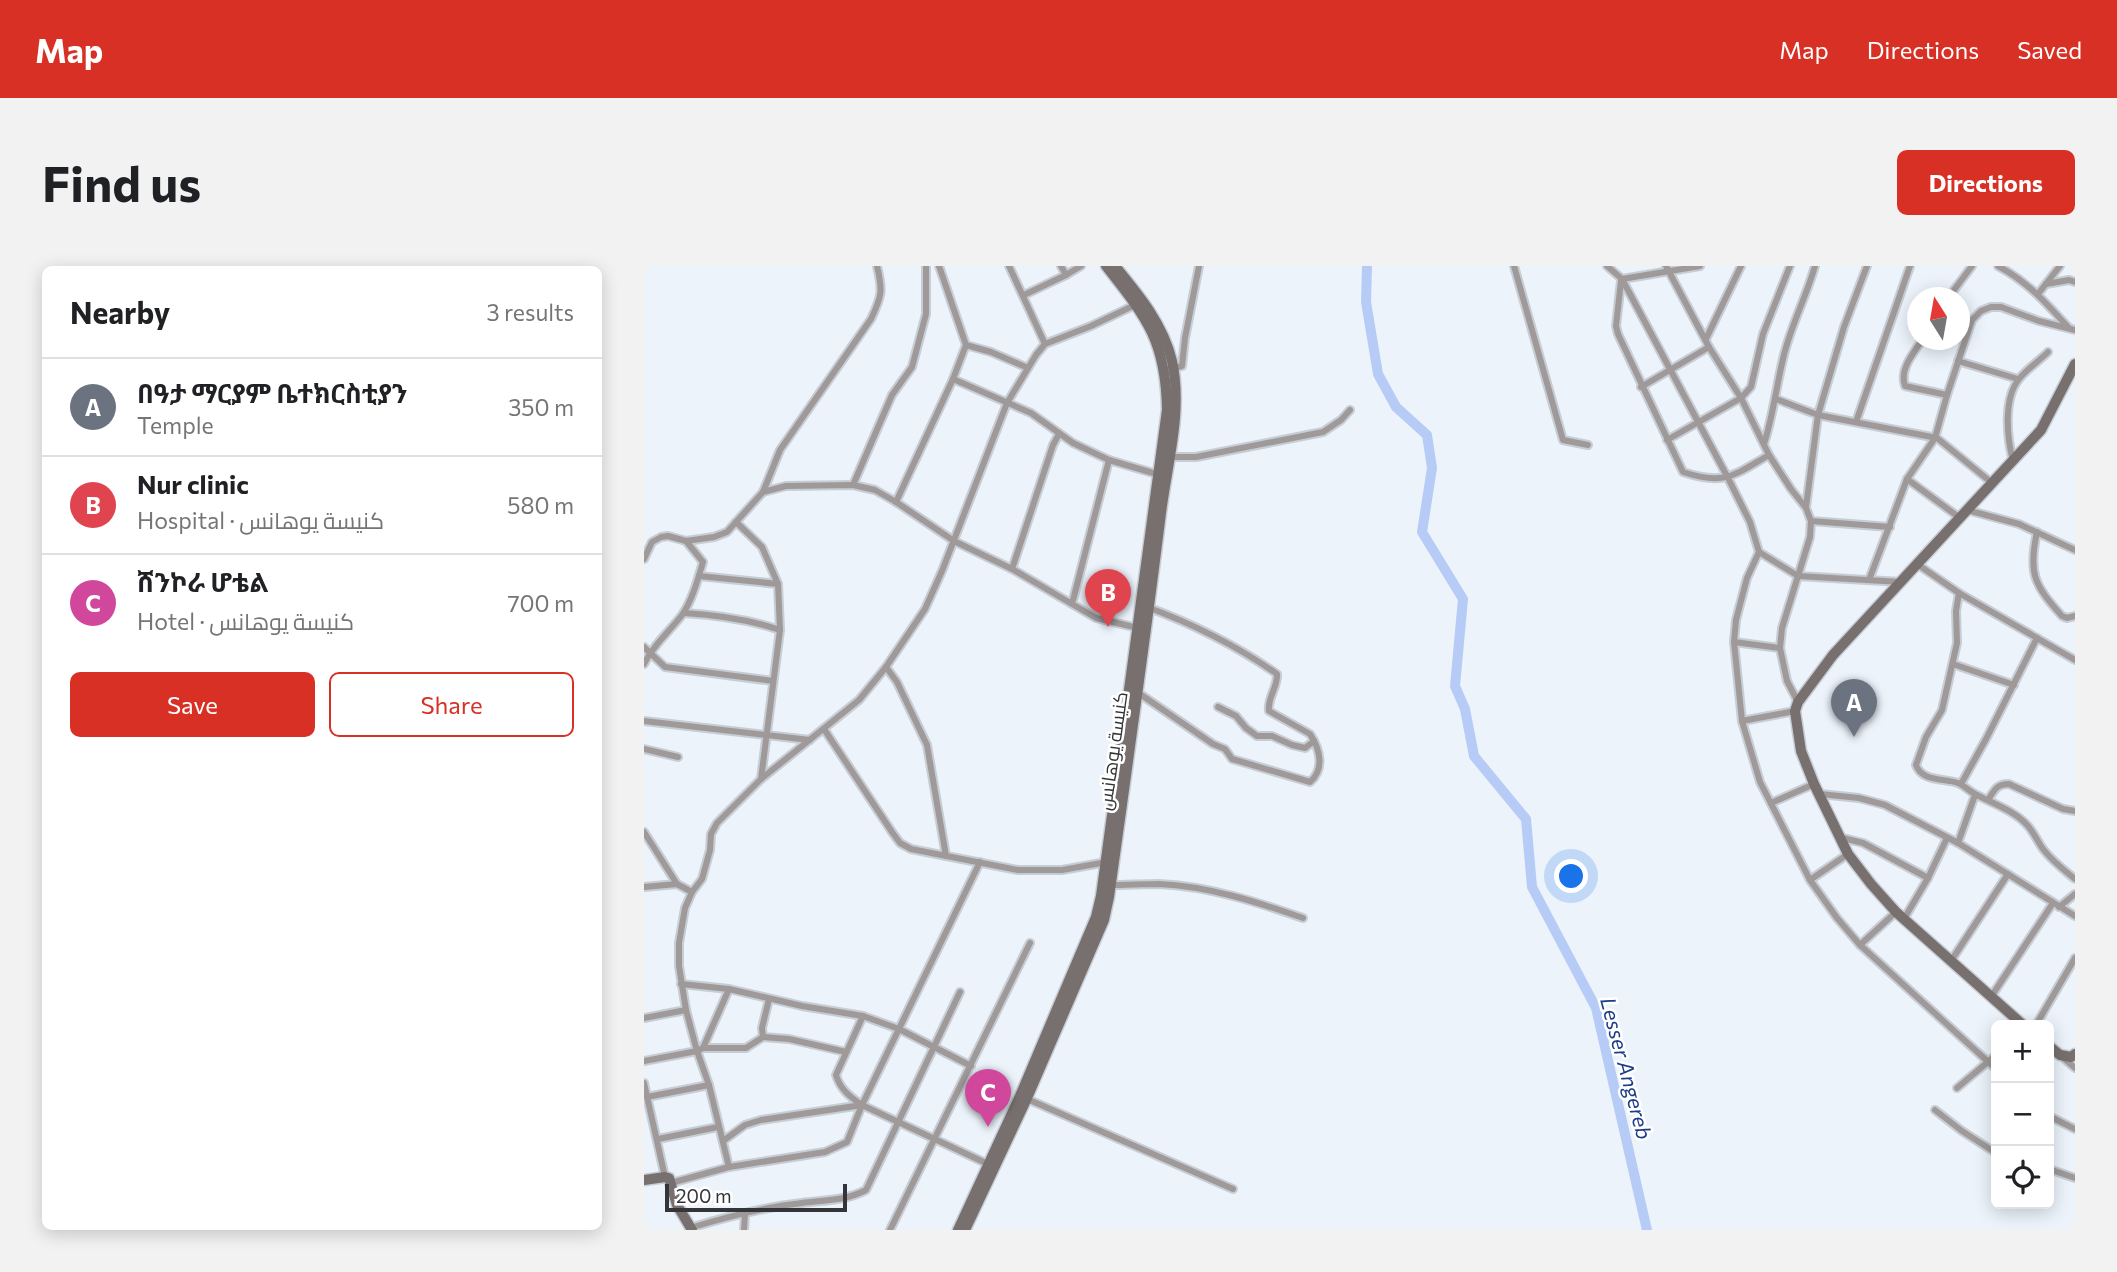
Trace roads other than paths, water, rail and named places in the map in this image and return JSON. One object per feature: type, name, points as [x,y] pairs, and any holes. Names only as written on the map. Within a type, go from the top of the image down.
[{"type":"street","points":[[644,559],[652,542],[661,537],[686,541],[727,532],[763,492],[780,450],[872,319],[881,298],[877,266]]},
{"type":"street","points":[[853,485],[892,395],[912,367],[926,314],[926,266]]},
{"type":"street","points":[[895,502],[953,379],[965,345],[939,266]]},
{"type":"street","points":[[1009,266],[1045,344]]},
{"type":"street","points":[[1061,266],[1066,275]]},
{"type":"street","points":[[1024,295],[1081,266]]},
{"type":"street","points":[[1106,266],[1140,303]]},
{"type":"street","points":[[965,1230],[1024,1097],[1107,885],[1164,457],[1169,369],[1140,303],[1115,266]]},
{"type":"street","points":[[1169,369],[1182,366],[1199,266]]},
{"type":"street","points":[[1514,266],[1563,440],[1588,445]]},
{"type":"street","points":[[1607,266],[1622,279],[1699,422],[1750,522],[1759,552],[1747,579],[1735,620],[1734,642],[1742,722],[1760,782],[1810,880],[1837,918],[1860,944],[1989,1062],[1957,1088]]},
{"type":"street","points":[[1622,279],[1667,268],[1700,266]]},
{"type":"street","points":[[1706,339],[1741,266]]},
{"type":"street","points":[[1667,440],[1741,398],[1751,387],[1763,334],[1790,266]]},
{"type":"street","points":[[1764,444],[1783,359],[1815,266]]},
{"type":"street","points":[[1806,508],[1818,415],[1844,327],[1867,266]]},
{"type":"street","points":[[1856,422],[1910,266]]},
{"type":"street","points":[[1956,287],[1972,266]]},
{"type":"street","points":[[1998,266],[2018,276],[2072,329]]},
{"type":"street","points":[[2038,294],[2060,266]]},
{"type":"street","points":[[1667,268],[1709,347],[1741,398],[1769,455],[1806,508],[1811,521],[1810,537],[1782,628],[1780,648],[1787,681],[1797,707],[1801,751],[1839,837],[1848,854],[1871,884],[1900,915],[2018,1020]]},
{"type":"street","points":[[1622,279],[1615,326],[1641,387],[1683,472],[1711,479],[1728,478],[1769,455]]},
{"type":"street","points":[[2046,284],[2069,280],[2075,282]]},
{"type":"street","points":[[729,1167],[700,1050],[686,1010],[678,966],[685,908],[692,892],[702,880],[711,834],[717,823],[761,779],[859,700],[886,667],[925,609],[1007,403],[1036,355],[1045,344],[1140,303]]},
{"type":"street","points":[[1869,580],[1907,479],[1935,438],[1972,320],[1981,311],[2001,307],[2039,321],[2072,329]]},
{"type":"street","points":[[965,345],[991,352],[1028,368]]},
{"type":"street","points":[[1641,387],[1709,347]]},
{"type":"street","points":[[1916,350],[1904,369],[1902,378],[1905,386],[1947,395]]},
{"type":"street","points":[[2013,461],[2008,440],[2011,398],[2018,379],[2048,352]]},
{"type":"street","points":[[1958,361],[2018,379]]},
{"type":"street","points":[[1742,722],[1797,707],[1833,655],[2040,430],[2075,364]]},
{"type":"street","points":[[953,379],[1031,413],[1073,443],[1109,460],[1161,475]]},
{"type":"street","points":[[1776,399],[1818,415],[1935,438],[1992,483]]},
{"type":"street","points":[[1164,457],[1196,457],[1323,432],[1350,410]]},
{"type":"street","points":[[1012,569],[1059,434]]},
{"type":"street","points":[[1072,604],[1109,460]]},
{"type":"street","points":[[1907,479],[1960,519]]},
{"type":"street","points":[[763,492],[786,485],[853,485],[875,490],[954,541],[1012,569],[1096,618],[1142,629]]},
{"type":"street","points":[[1968,510],[2019,524],[2075,550]]},
{"type":"street","points":[[1811,521],[1890,527]]},
{"type":"street","points":[[736,522],[762,547],[778,584],[779,630],[761,779]]},
{"type":"street","points":[[2037,532],[2032,572],[2062,615],[2067,618],[2075,616]]},
{"type":"street","points":[[644,664],[647,650],[684,613],[699,576],[703,562],[686,541]]},
{"type":"street","points":[[1759,552],[1798,576],[1901,582]]},
{"type":"street","points":[[1917,564],[1959,593],[2075,660]]},
{"type":"street","points":[[699,576],[778,584]]},
{"type":"street","points":[[1959,593],[1954,664],[1942,710],[1926,737],[1916,765],[1920,773],[1961,784],[1975,795],[2018,817],[2029,827],[2045,851],[2075,879]]},
{"type":"street","points":[[1133,691],[1213,744],[1225,749],[1232,759],[1310,782],[1317,776],[1320,760],[1310,734],[1269,711],[1269,701],[1277,674],[1246,653],[1190,623],[1145,606]]},
{"type":"street","points":[[684,613],[725,616],[779,630]]},
{"type":"street","points":[[1961,784],[2037,638]]},
{"type":"street","points":[[1734,642],[1780,648]]},
{"type":"street","points":[[647,650],[665,667],[773,681]]},
{"type":"street","points":[[1954,664],[2014,685]]},
{"type":"street","points":[[886,667],[897,682],[927,745],[946,856]]},
{"type":"street","points":[[1218,707],[1236,716],[1245,728],[1257,736],[1272,736],[1306,748],[1314,741]]},
{"type":"street","points":[[644,721],[810,740]]},
{"type":"street","points":[[824,729],[900,843],[911,849],[1018,870],[1062,870],[1110,862]]},
{"type":"street","points":[[644,750],[678,757]]},
{"type":"street","points":[[1771,803],[1814,783]]},
{"type":"street","points":[[1988,800],[1996,787],[2009,784],[2063,809],[2075,811]]},
{"type":"street","points":[[1820,794],[1859,798],[1885,805],[1958,844],[2075,916]]},
{"type":"street","points":[[1958,844],[1975,795]]},
{"type":"street","points":[[644,832],[677,884],[692,892]]},
{"type":"street","points":[[1839,837],[1863,843],[1927,878]]},
{"type":"street","points":[[1860,944],[1900,915],[1927,878],[1947,838]]},
{"type":"street","points":[[1810,880],[1848,854]]},
{"type":"street","points":[[644,1180],[668,1180],[825,1152],[847,1142],[862,1104],[980,862]]},
{"type":"street","points":[[1951,961],[2008,874]]},
{"type":"street","points":[[644,887],[677,884]]},
{"type":"street","points":[[1107,885],[1159,884],[1199,890],[1255,901],[1303,918]]},
{"type":"street","points":[[1991,997],[2056,905],[2075,894]]},
{"type":"street","points":[[890,1230],[1030,943]]},
{"type":"street","points":[[2039,1020],[2075,958]]},
{"type":"street","points":[[681,984],[729,989],[863,1016],[900,1029],[971,1066]]},
{"type":"street","points":[[700,1050],[729,989]]},
{"type":"street","points":[[644,1083],[668,1180],[677,1205],[691,1229],[802,1202],[841,1200],[866,1191],[960,992]]},
{"type":"street","points":[[763,1037],[762,1028],[769,999]]},
{"type":"street","points":[[644,1018],[686,1010]]},
{"type":"street","points":[[863,1016],[836,1075],[839,1085],[862,1104],[992,1166]]},
{"type":"street","points":[[644,1061],[700,1050],[746,1048],[763,1037],[789,1039],[846,1052]]},
{"type":"street","points":[[2054,1050],[2075,1068]]},
{"type":"street","points":[[2060,1055],[2074,1056]]},
{"type":"street","points":[[647,1097],[709,1085]]},
{"type":"street","points":[[1024,1097],[1233,1189]]},
{"type":"street","points":[[723,1141],[746,1125],[761,1120],[862,1104]]},
{"type":"street","points":[[1935,1110],[1991,1150]]},
{"type":"street","points":[[2054,1118],[2075,1129]]},
{"type":"street","points":[[658,1139],[718,1127]]},
{"type":"street","points":[[958,1230],[992,1166]]},
{"type":"street","points":[[2054,1171],[2075,1178]]},
{"type":"street","points":[[744,1230],[745,1214]]},
{"type":"waterway","name":"Lesser Angereb","points":[[1367,266],[1366,302],[1378,374],[1396,407],[1427,435],[1432,468],[1422,532],[1463,599],[1455,686],[1465,709],[1474,756],[1526,819],[1532,887],[1596,1008],[1647,1230]]},
{"type":"place","name":"Nur clinic","points":[[1108,627]]},
{"type":"place","name":"በዓታ ማርያም ቤተክርስቲያን","points":[[1854,737]]},
{"type":"place","name":"ሸንኮራ ሆቴል","points":[[988,1127]]}]
